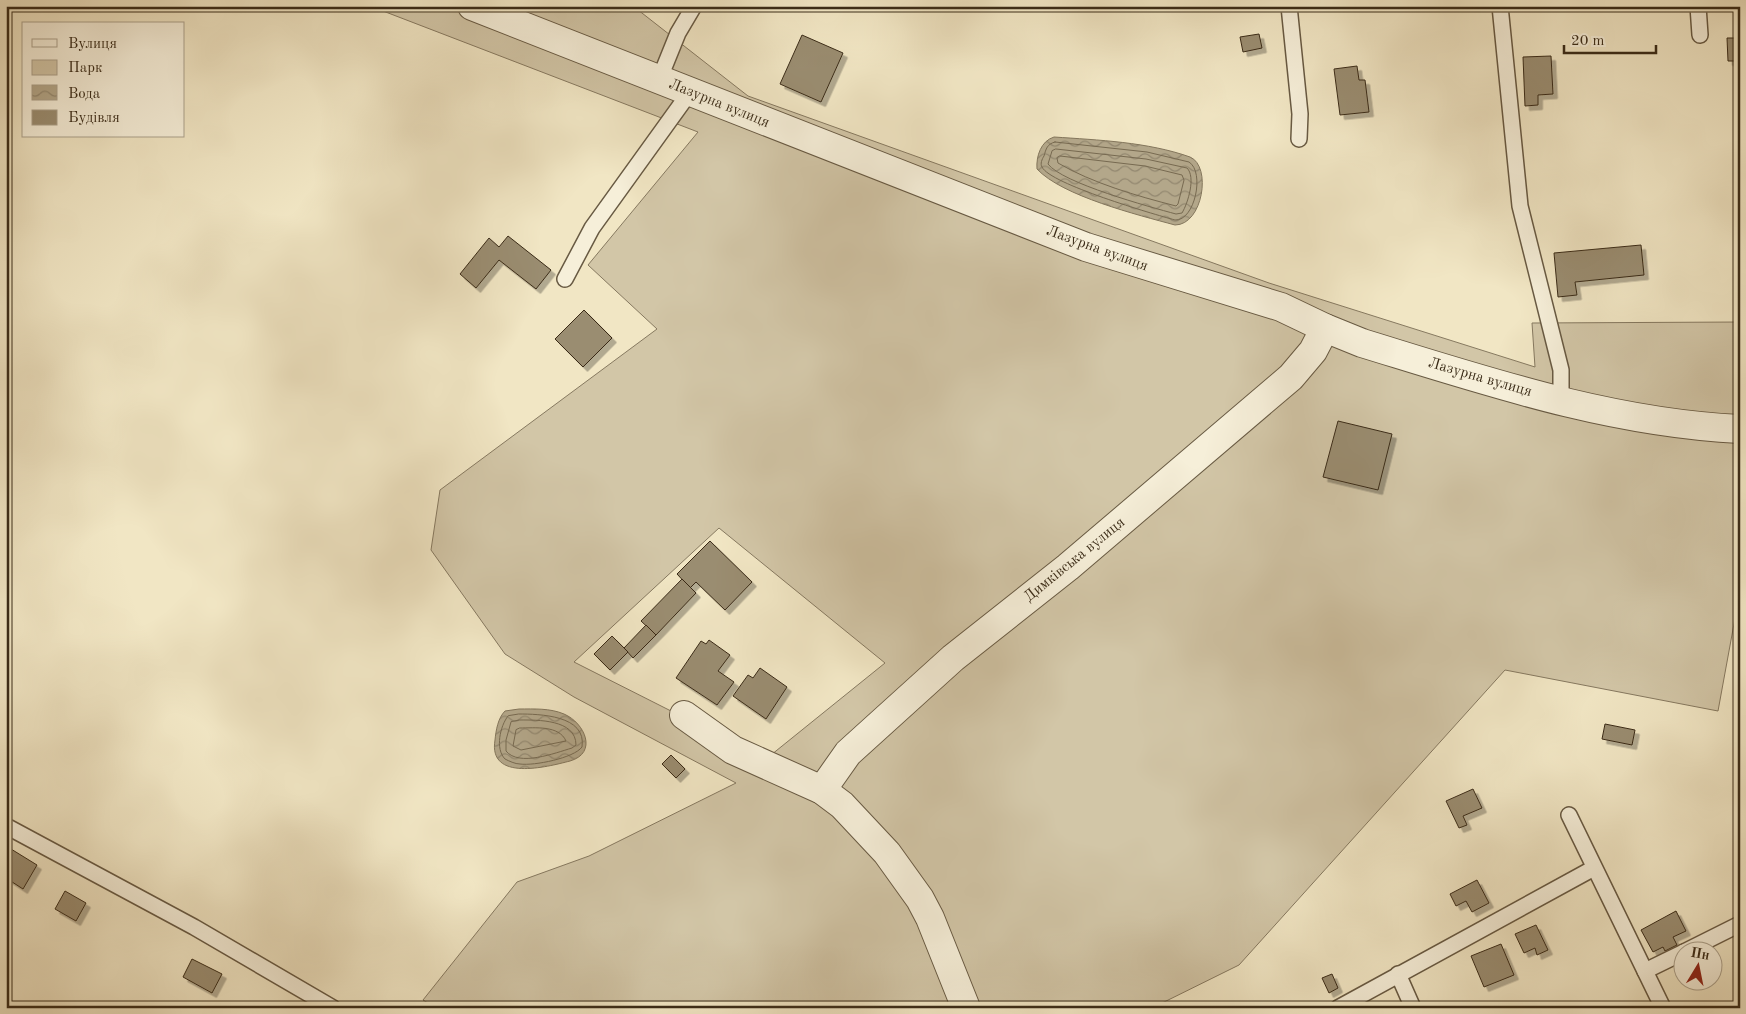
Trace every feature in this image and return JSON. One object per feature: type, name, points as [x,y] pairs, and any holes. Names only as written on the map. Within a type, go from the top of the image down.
[{"type":"street","name":"Лазурна вулиця","points":[[472,6],[867,163],[1000,211],[1086,247],[1281,307],[1325,328],[1386,350],[1561,402],[1633,418],[1740,428]]},
{"type":"street","name":"Димківська вулиця","points":[[822,790],[848,753],[953,658],[1068,567],[1270,398],[1304,363],[1325,328]]},
{"type":"street","points":[[684,715],[734,750],[822,790],[842,805],[887,852],[907,878],[930,918],[966,1008]]},
{"type":"lane","points":[[659,80],[678,33],[694,6]]},
{"type":"lane","points":[[1288,6],[1300,114],[1300,139]]},
{"type":"lane","points":[[1500,6],[1520,206],[1561,370],[1561,402]]},
{"type":"lane","points":[[1698,6],[1700,35]]},
{"type":"lane","points":[[565,279],[589,233],[690,92]]},
{"type":"lane","points":[[1569,815],[1663,1008]]},
{"type":"lane","points":[[6,826],[194,927],[333,1008]]},
{"type":"lane","points":[[1338,1008],[1594,868]]},
{"type":"lane","points":[[1704,942],[1740,924]]},
{"type":"lane","points":[[1645,971],[1674,957]]},
{"type":"lane","points":[[1398,974],[1413,1008]]},
{"type":"green space","points":[[370,6],[633,6],[748,96],[1269,283],[1535,367],[1532,323],[1740,322],[1740,591],[1718,711],[1505,670],[1239,965],[1152,1008],[436,1008],[423,1000],[517,882],[589,856],[736,783],[574,697],[505,654],[431,550],[440,490],[657,329],[588,265],[698,132]],"holes":[[[719,528],[885,663],[766,759],[574,662]]]},
{"type":"water","points":[[1054,137],[1140,145],[1190,157],[1197,163],[1201,171],[1201,194],[1198,206],[1192,216],[1185,222],[1175,225],[1102,203],[1064,188],[1037,169],[1037,159],[1040,150],[1049,139]]},
{"type":"water","points":[[542,709],[564,714],[571,718],[583,731],[586,745],[584,752],[579,757],[570,761],[534,768],[521,769],[510,767],[501,762],[495,753],[495,736],[499,721],[505,711]]},
{"type":"building","points":[[1259,34],[1262,48],[1243,52],[1240,37]]},
{"type":"building","points":[[802,35],[843,53],[821,102],[780,84]]},
{"type":"building","points":[[1727,38],[1740,38],[1740,61],[1728,61]]},
{"type":"building","points":[[1551,56],[1553,94],[1538,95],[1538,105],[1525,106],[1523,57]]},
{"type":"building","points":[[1357,66],[1359,80],[1365,80],[1369,112],[1340,115],[1334,69]]},
{"type":"building","points":[[508,236],[551,270],[536,289],[499,260],[476,288],[460,274],[489,238],[499,247]]},
{"type":"building","points":[[1641,245],[1644,275],[1575,282],[1577,295],[1558,297],[1554,253]]},
{"type":"building","points":[[584,310],[612,338],[583,367],[555,339]]},
{"type":"building","points":[[1338,421],[1392,434],[1378,490],[1323,477]]},
{"type":"building","points":[[710,541],[752,582],[725,610],[696,582],[690,588],[677,574]]},
{"type":"building","points":[[682,579],[696,593],[656,635],[641,621]]},
{"type":"building","points":[[646,625],[656,635],[633,658],[624,648]]},
{"type":"building","points":[[612,636],[628,652],[610,670],[594,654]]},
{"type":"building","points":[[709,640],[730,655],[718,671],[734,682],[717,705],[676,678],[701,641],[706,644]]},
{"type":"building","points":[[760,668],[787,687],[766,719],[733,696],[748,675],[753,678]]},
{"type":"building","points":[[1605,724],[1635,730],[1632,745],[1602,739]]},
{"type":"building","points":[[671,755],[685,769],[676,778],[662,764]]},
{"type":"building","points":[[1473,789],[1482,808],[1463,816],[1467,825],[1459,828],[1446,801]]},
{"type":"building","points":[[11,849],[37,865],[23,889],[6,878],[6,857]]},
{"type":"building","points":[[1477,880],[1489,903],[1472,912],[1466,901],[1456,906],[1450,894]]},
{"type":"building","points":[[65,891],[86,903],[76,921],[55,909]]},
{"type":"building","points":[[1676,911],[1686,931],[1673,937],[1676,942],[1674,946],[1665,951],[1663,947],[1653,952],[1641,930]]},
{"type":"building","points":[[1536,925],[1548,950],[1537,955],[1535,948],[1524,953],[1515,934]]},
{"type":"building","points":[[1501,944],[1514,975],[1484,987],[1471,956]]},
{"type":"building","points":[[192,959],[222,974],[212,993],[183,977]]},
{"type":"building","points":[[1332,974],[1338,988],[1329,993],[1322,978]]}]
